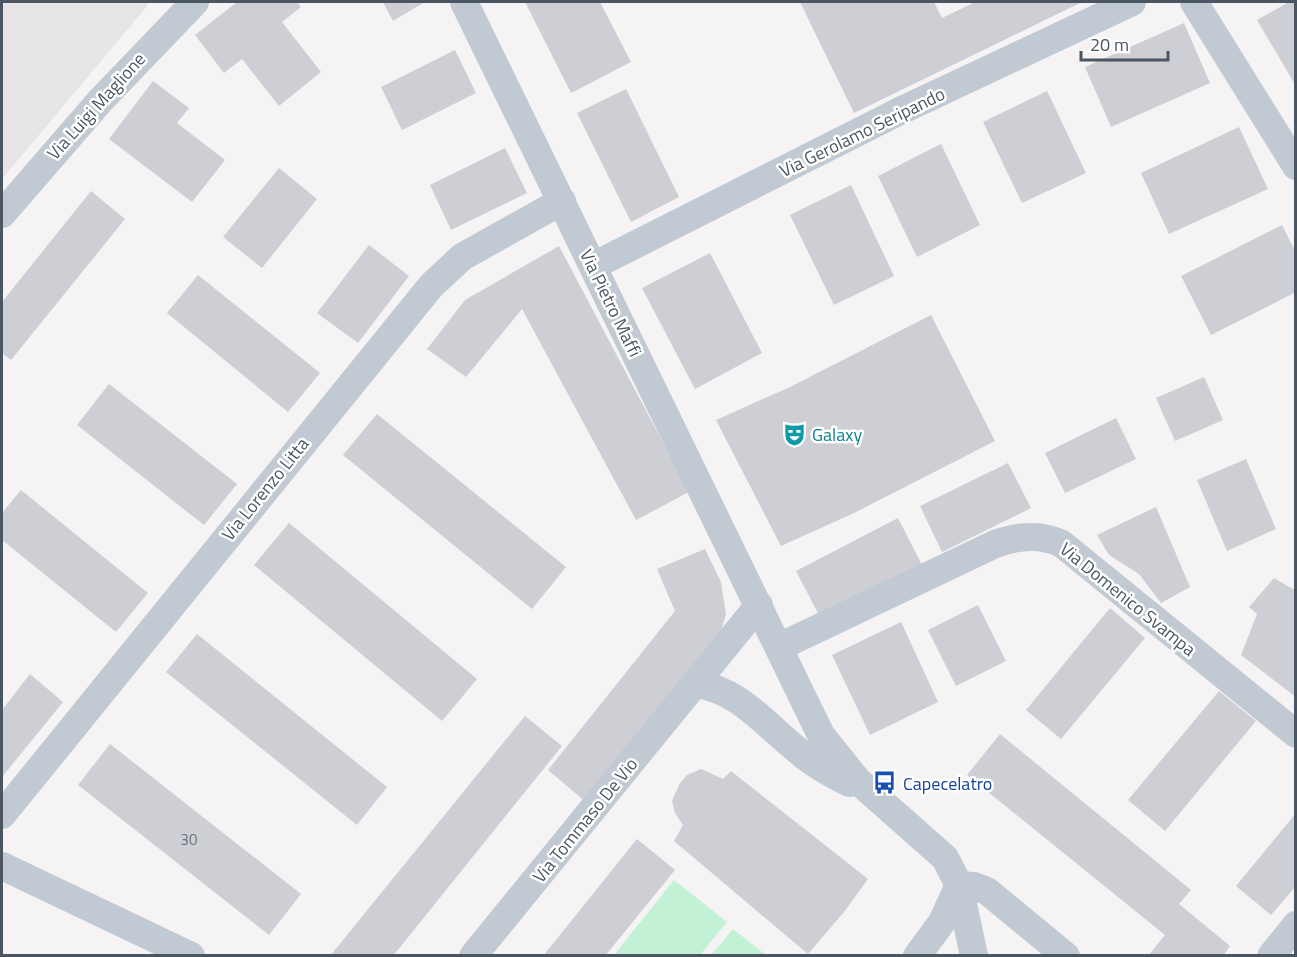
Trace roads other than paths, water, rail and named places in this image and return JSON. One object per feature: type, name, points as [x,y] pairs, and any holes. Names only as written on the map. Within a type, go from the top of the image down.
[{"type":"street","name":"Via Luigi Maglione","points":[[2,214],[100,101],[195,2]]},
{"type":"street","name":"Via Pietro Maffi","points":[[464,2],[829,747],[852,775],[880,800]]},
{"type":"street","name":"Via Gerolamo Seripando","points":[[593,266],[900,111],[1132,2]]},
{"type":"street","points":[[1194,2],[1296,166]]},
{"type":"street","name":"Via Lorenzo Litta","points":[[2,815],[431,286],[462,257],[562,201]]},
{"type":"street","name":"Via Domenico Svampa","points":[[779,647],[995,544],[1015,538],[1049,538],[1062,544],[1296,734]]},
{"type":"street","name":"Via Tommaso De Vio","points":[[473,956],[759,605]]},
{"type":"street","points":[[696,684],[718,689],[737,699],[800,753],[880,800],[936,848],[959,885],[974,956]]},
{"type":"street","points":[[2,866],[191,956]]},
{"type":"street","points":[[917,956],[942,922],[959,885]]},
{"type":"street","points":[[959,885],[974,886],[987,891],[1066,956]]},
{"type":"street","points":[[1271,956],[1296,926]]},
{"type":"place","name":"Galaxy","points":[[794,434]]},
{"type":"place","name":"Capecelatro","points":[[885,783]]}]
